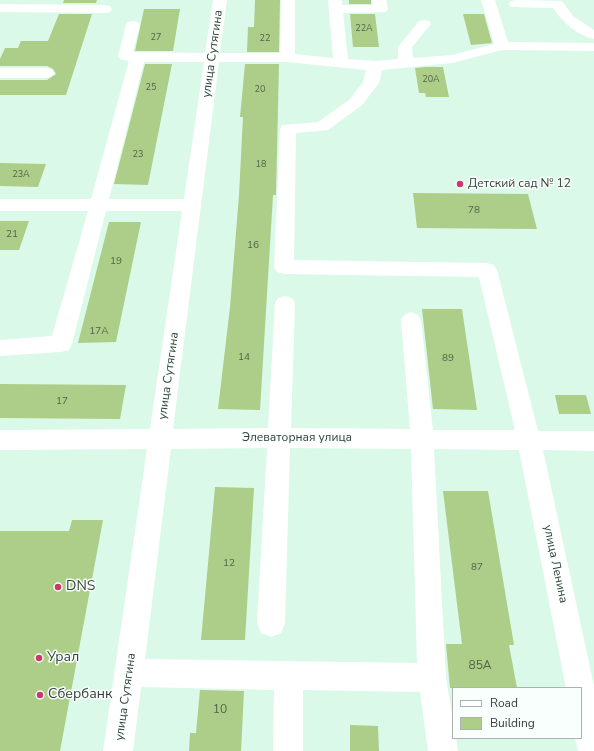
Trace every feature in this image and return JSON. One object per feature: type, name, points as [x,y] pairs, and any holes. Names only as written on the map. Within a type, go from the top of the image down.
[{"type":"street","name":"улица Сутягина","points":[[118,751],[220,0]]},
{"type":"street","points":[[287,58],[288,0]]},
{"type":"street","points":[[341,63],[335,5],[381,9],[379,0]]},
{"type":"street","points":[[488,0],[502,46]]},
{"type":"street","points":[[516,4],[557,4],[563,15],[580,29],[594,35]]},
{"type":"street","points":[[0,8],[105,8]]},
{"type":"street","points":[[406,63],[405,47],[424,24]]},
{"type":"street","points":[[133,25],[125,56],[287,58],[375,66],[452,59],[502,46],[594,47]]},
{"type":"street","points":[[0,348],[62,344],[138,57]]},
{"type":"street","name":"улица Ленина","points":[[375,66],[371,83],[356,102],[322,126],[288,129],[284,267],[487,270],[529,441],[580,687]]},
{"type":"street","points":[[0,73],[47,73]]},
{"type":"street","points":[[0,206],[192,205]]},
{"type":"street","points":[[271,623],[285,303]]},
{"type":"street","points":[[411,320],[422,439],[432,678],[443,751]]},
{"type":"street","name":"Элеваторная улица","points":[[0,440],[279,438],[594,441]]},
{"type":"street","points":[[129,673],[432,678]]},
{"type":"street","points":[[288,751],[289,676]]},
{"type":"street","points":[[582,696],[593,751]]},
{"type":"building","points":[[64,0],[97,0],[96,3],[63,3]]},
{"type":"building","points":[[255,0],[280,0],[279,52],[247,52],[248,27],[254,27]]},
{"type":"building","points":[[349,0],[371,0],[371,4],[349,4]]},
{"type":"building","points":[[144,9],[180,9],[173,51],[135,51]]},
{"type":"building","points":[[59,14],[92,14],[66,95],[0,95],[0,80],[47,80],[56,74],[53,69],[47,66],[0,66],[0,59],[5,48],[18,48],[21,41],[48,41]]},
{"type":"building","points":[[350,14],[375,14],[379,47],[353,47]]},
{"type":"building","points":[[463,14],[484,14],[492,43],[471,45]]},
{"type":"building","points":[[145,64],[172,64],[148,185],[114,184]]},
{"type":"building","points":[[245,64],[279,64],[276,195],[273,195],[260,410],[218,409],[230,307],[239,195],[243,117],[240,117]]},
{"type":"building","points":[[443,67],[449,97],[426,97],[425,93],[419,93],[415,68]]},
{"type":"building","points":[[0,163],[46,164],[38,187],[0,186]]},
{"type":"building","points":[[413,193],[528,194],[537,229],[417,228]]},
{"type":"building","points":[[0,221],[29,221],[19,250],[0,250]]},
{"type":"building","points":[[109,222],[141,222],[116,342],[78,343]]},
{"type":"building","points":[[422,309],[462,309],[477,410],[433,409]]},
{"type":"building","points":[[0,384],[126,385],[120,419],[0,418]]},
{"type":"building","points":[[555,395],[586,395],[591,414],[559,414]]},
{"type":"building","points":[[215,487],[254,488],[245,640],[201,640]]},
{"type":"building","points":[[443,491],[488,491],[514,645],[509,645],[517,687],[450,688],[446,644],[462,644]]},
{"type":"building","name":"Урал","points":[[72,520],[103,520],[60,751],[0,751],[0,531],[69,531]]},
{"type":"building","points":[[200,690],[244,691],[241,751],[189,751],[190,733],[196,733]]},
{"type":"building","points":[[350,725],[378,726],[379,751],[350,751]]},
{"type":"place","name":"Детский сад № 12","points":[[460,184]]},
{"type":"place","name":"DNS","points":[[58,587]]},
{"type":"place","name":"Урал","points":[[39,658]]},
{"type":"place","name":"Сбербанк","points":[[40,695]]}]
